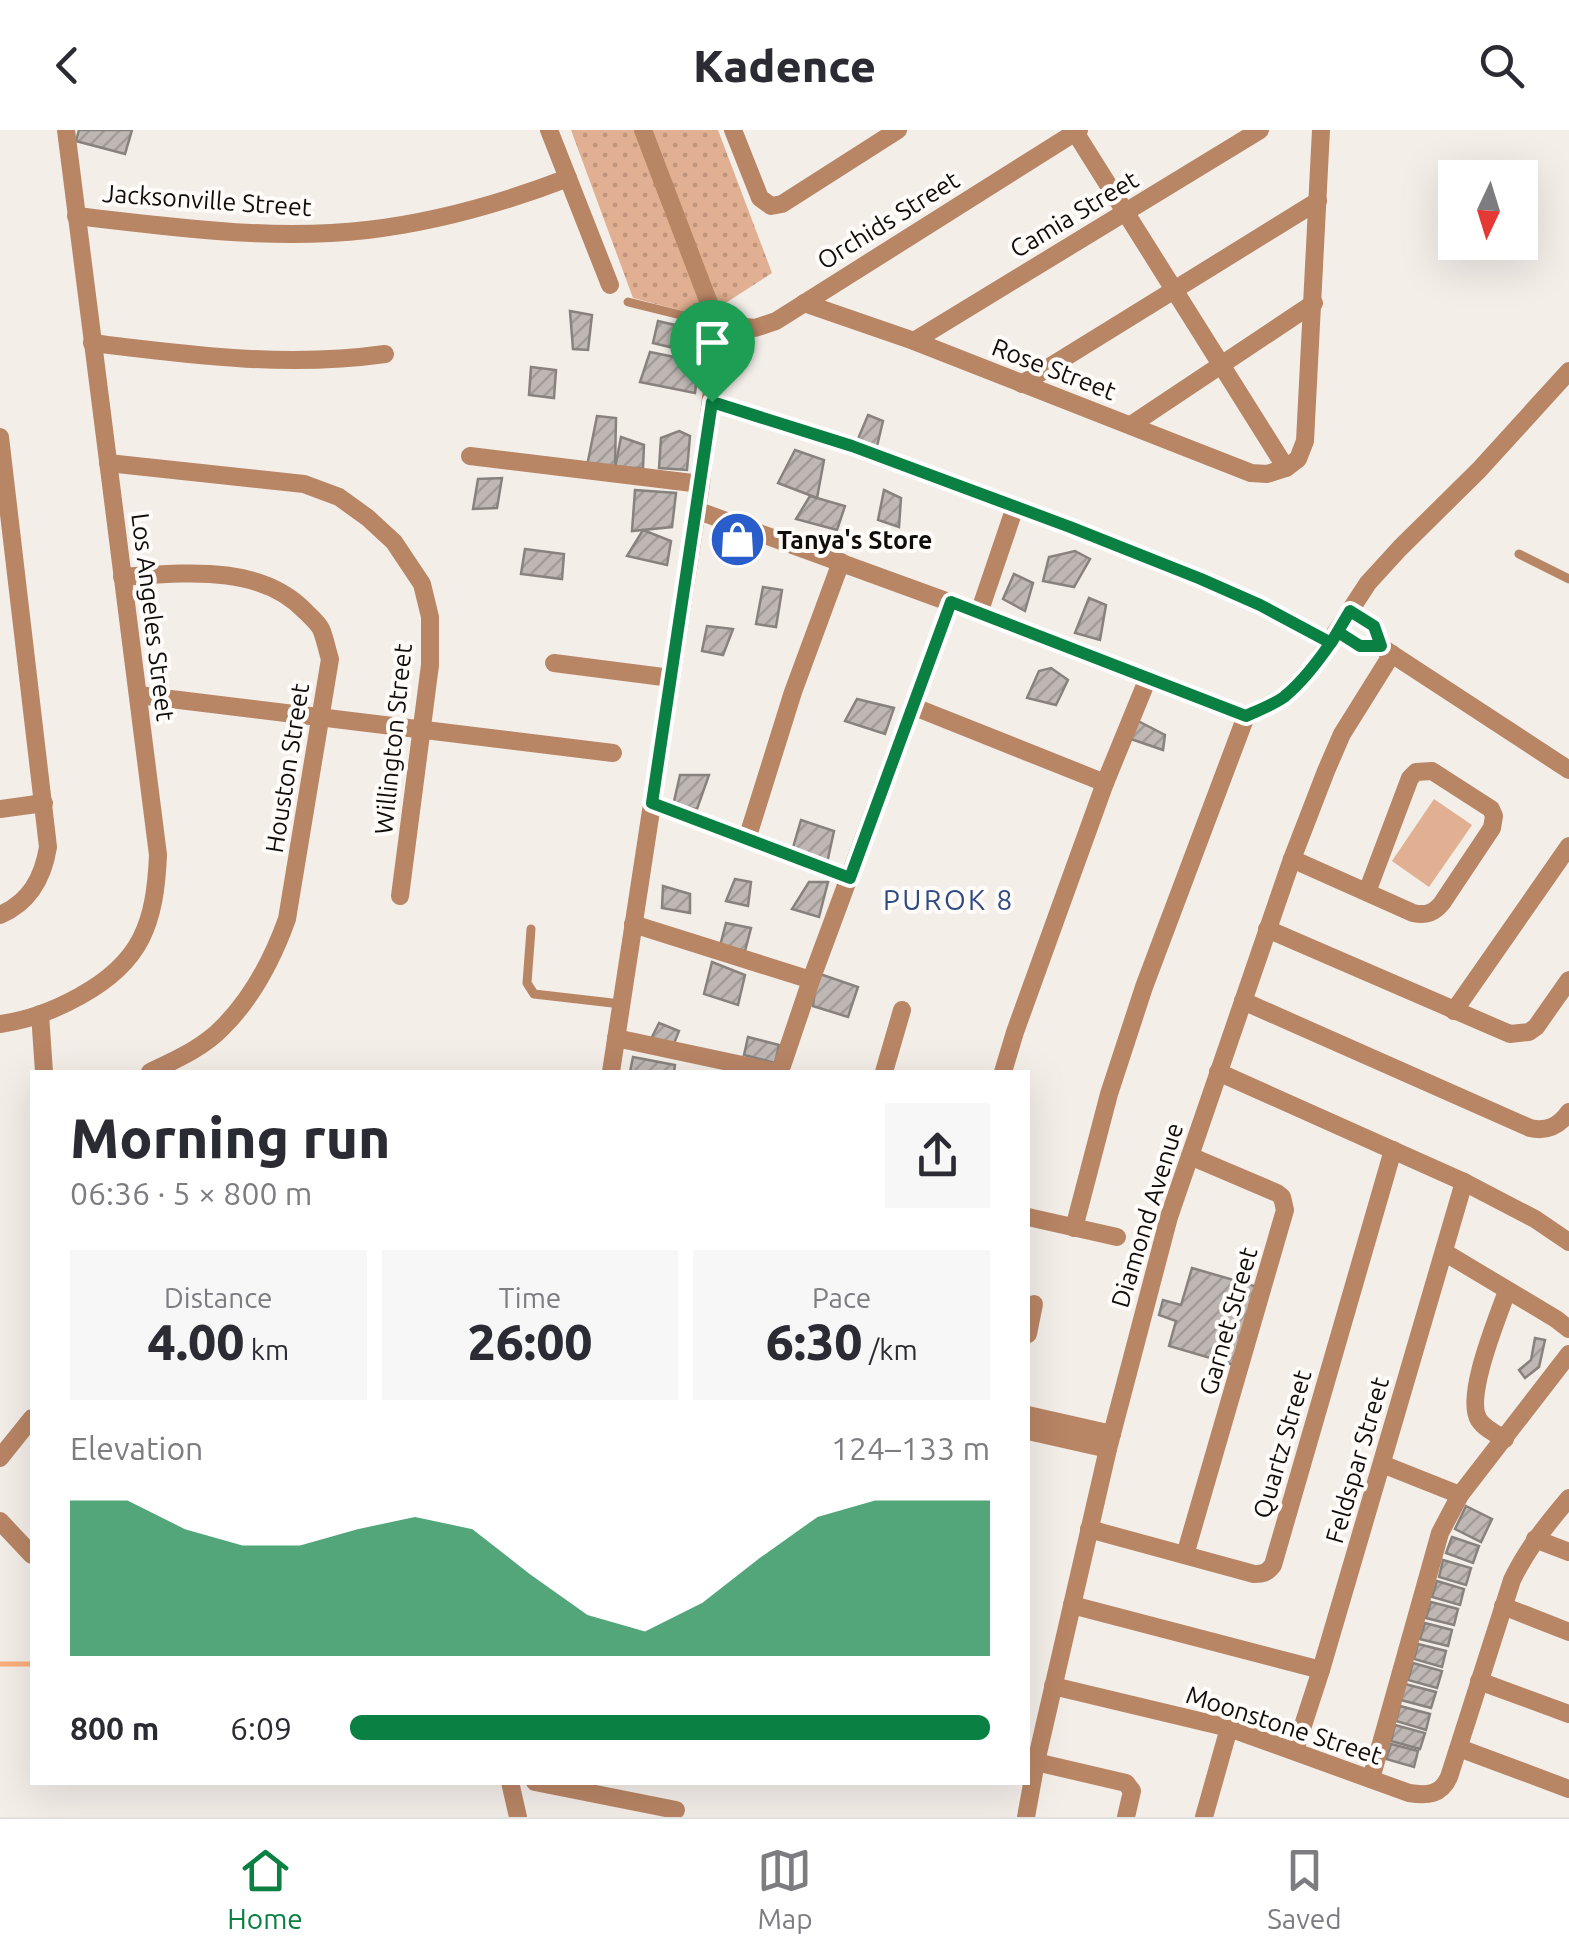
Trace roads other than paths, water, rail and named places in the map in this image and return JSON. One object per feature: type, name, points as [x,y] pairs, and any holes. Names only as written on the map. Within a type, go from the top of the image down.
[{"type":"street","name":"Los Angeles Street","points":[[0,1024],[56,1009],[99,986],[122,968],[148,922],[157,892],[158,855],[66,130]]},
{"type":"street","points":[[550,130],[610,285]]},
{"type":"street","points":[[611,1070],[701,484],[718,338],[717,324],[643,130]]},
{"type":"street","points":[[734,130],[760,198],[771,206],[782,204],[898,130]]},
{"type":"street","name":"Camia Street","points":[[914,341],[1260,130]]},
{"type":"street","points":[[1077,131],[1286,468],[1298,460],[1304,446],[1321,130]]},
{"type":"street","name":"Orchids Street","points":[[717,324],[764,327],[1077,131]]},
{"type":"street","name":"Jacksonville Street","points":[[76,216],[236,232],[366,230],[475,209],[568,178]]},
{"type":"street","points":[[1022,384],[1318,201]]},
{"type":"street","name":"Rose Street","points":[[804,303],[914,341],[1252,474],[1286,468]]},
{"type":"street","points":[[1131,424],[1314,304]]},
{"type":"street","points":[[92,343],[264,360],[336,361],[385,354]]},
{"type":"street","points":[[1074,1228],[1108,1094],[1246,716],[1284,697],[1313,668],[1368,583],[1569,371]]},
{"type":"street","points":[[712,402],[852,446],[1201,579],[1334,637],[1387,650],[1569,770]]},
{"type":"street","points":[[0,437],[48,847],[44,871],[24,900],[0,915]]},
{"type":"street","points":[[470,456],[701,484]]},
{"type":"street","name":"Willington Street","points":[[108,463],[304,484],[339,497],[394,542],[422,584],[430,617],[430,665],[400,896]]},
{"type":"street","points":[[979,613],[1015,507]]},
{"type":"street","points":[[696,510],[951,602],[1246,716]]},
{"type":"street","points":[[746,838],[793,692],[841,562]]},
{"type":"street","name":"Houston Street","points":[[122,577],[193,573],[240,577],[270,588],[296,601],[320,628],[330,659],[288,920],[273,957],[223,1028],[188,1054],[154,1070]]},
{"type":"street","points":[[778,1070],[951,602]]},
{"type":"street","points":[[1350,611],[1374,626],[1387,650]]},
{"type":"street","name":"Diamond Avenue","points":[[1026,1817],[1089,1529],[1169,1217],[1292,859],[1342,734],[1387,650]]},
{"type":"street","points":[[554,662],[671,678]]},
{"type":"street","points":[[1004,1070],[1105,784],[1148,678]]},
{"type":"street","points":[[138,695],[614,753]]},
{"type":"street","points":[[912,706],[1105,784]]},
{"type":"street","points":[[1292,859],[1367,892],[1413,912],[1432,912],[1492,828],[1491,809],[1432,771],[1416,772],[1410,778],[1367,892]]},
{"type":"street","points":[[0,809],[44,803]]},
{"type":"street","points":[[652,803],[850,878]]},
{"type":"street","points":[[1454,1012],[1569,846]]},
{"type":"street","points":[[633,924],[811,980]]},
{"type":"street","points":[[1268,929],[1510,1034],[1529,1032],[1536,1027],[1569,980]]},
{"type":"street","points":[[1243,1000],[1530,1128],[1548,1129],[1569,1112]]},
{"type":"street","points":[[885,1070],[902,1010]]},
{"type":"street","points":[[40,1014],[44,1070]]},
{"type":"street","points":[[616,1038],[768,1070]]},
{"type":"street","points":[[1218,1072],[1464,1182],[1569,1242]]},
{"type":"street","name":"Quartz Street","points":[[1089,1529],[1254,1574],[1265,1574],[1273,1565],[1394,1150]]},
{"type":"street","name":"Garnet Street","points":[[1185,1556],[1286,1210],[1277,1192],[1190,1156]]},
{"type":"street","name":"Feldspar Street","points":[[1295,1750],[1322,1670],[1464,1182]]},
{"type":"street","points":[[1030,1218],[1117,1237]]},
{"type":"street","points":[[1444,1252],[1569,1329]]},
{"type":"street","points":[[1504,1439],[1480,1423],[1474,1405],[1507,1290]]},
{"type":"street","points":[[1030,1324],[1034,1304]]},
{"type":"street","points":[[1371,1779],[1440,1533],[1460,1495],[1569,1354]]},
{"type":"street","points":[[1030,1416],[1110,1441]]},
{"type":"street","points":[[0,1458],[30,1420]]},
{"type":"street","points":[[1030,1431],[1110,1441]]},
{"type":"street","points":[[1382,1464],[1460,1495]]},
{"type":"street","points":[[1569,1498],[1523,1558],[1503,1606],[1458,1748],[1569,1788]]},
{"type":"street","points":[[0,1521],[30,1553]]},
{"type":"street","points":[[1536,1539],[1569,1552]]},
{"type":"street","points":[[1072,1605],[1322,1670]]},
{"type":"street","points":[[1503,1606],[1569,1632]]},
{"type":"street","points":[[1479,1680],[1569,1714]]},
{"type":"street","name":"Moonstone Street","points":[[1053,1686],[1230,1728],[1421,1795],[1432,1794],[1446,1785],[1458,1748]]},
{"type":"street","points":[[1204,1817],[1230,1728]]},
{"type":"street","points":[[1036,1762],[1126,1782],[1132,1791],[1126,1817]]},
{"type":"street","points":[[511,1785],[518,1817]]},
{"type":"street","points":[[551,1785],[676,1810]]},
{"type":"lane","points":[[628,302],[717,324]]},
{"type":"lane","points":[[1519,554],[1569,579]]},
{"type":"lane","points":[[531,929],[527,983],[534,994],[621,1004]]},
{"type":"waterway","points":[[0,1664],[30,1664]]},
{"type":"place","name":"Tanya's Store","points":[[738,540]]},
{"type":"district","name":"PUROK 8","points":[[949,900]]}]
